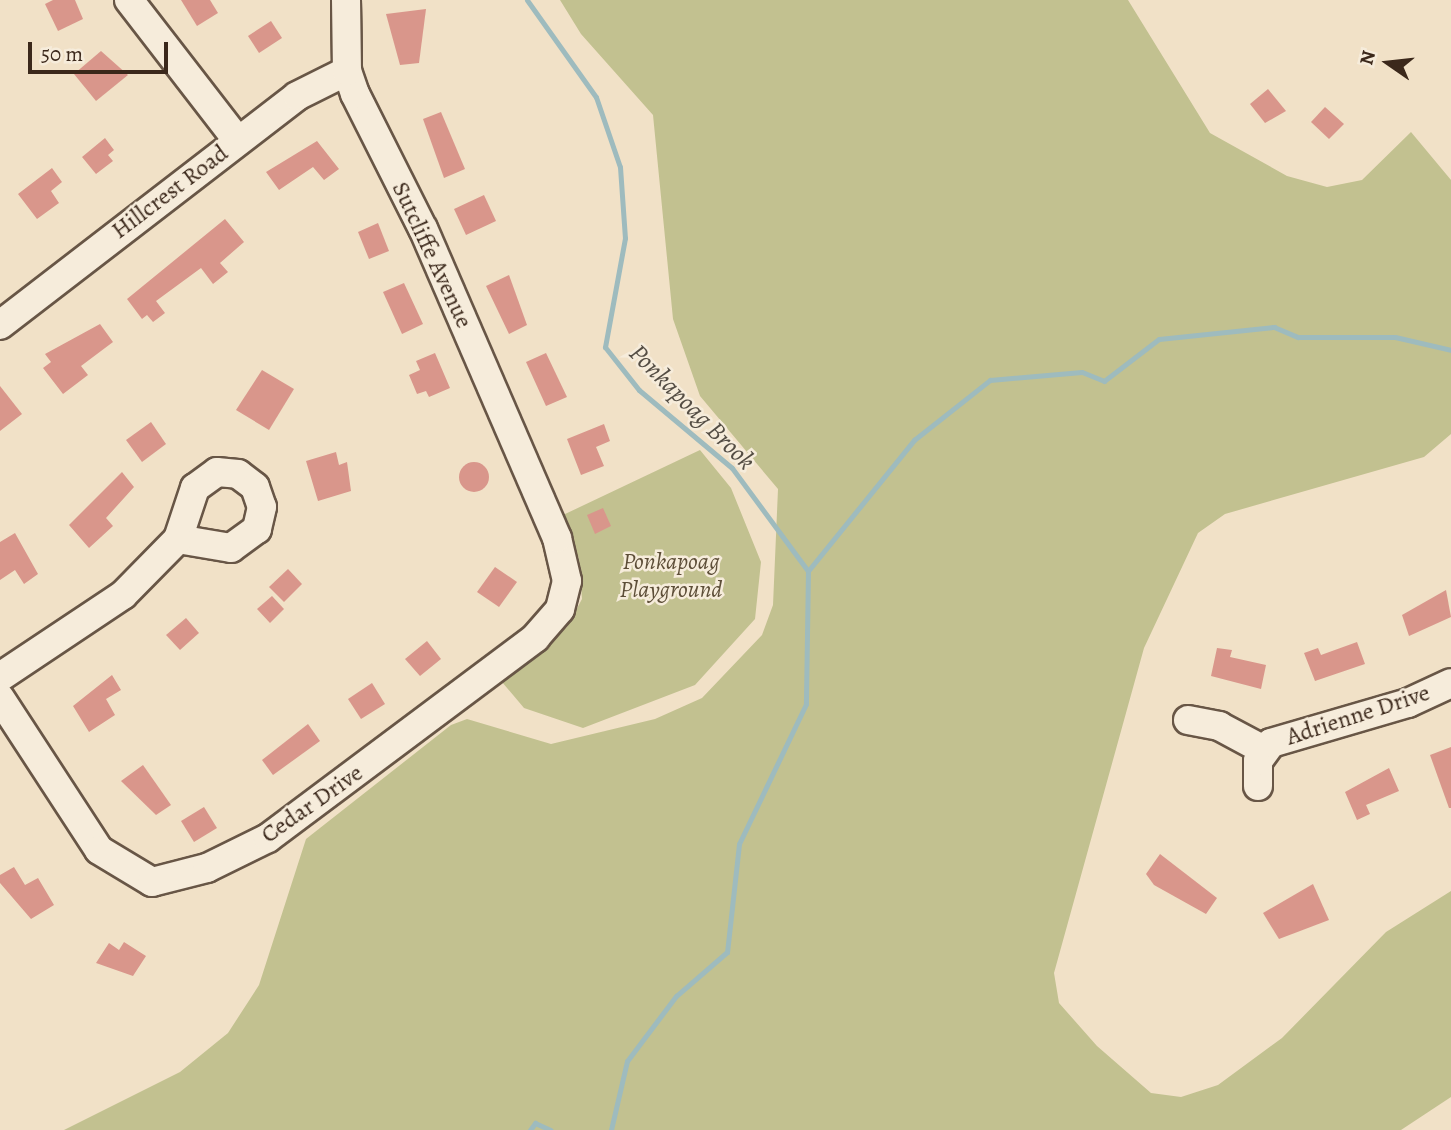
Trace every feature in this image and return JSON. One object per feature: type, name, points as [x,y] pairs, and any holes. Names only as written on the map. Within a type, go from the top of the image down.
[{"type":"street","points":[[129,0],[238,141]]},
{"type":"street","name":"Sutcliffe Avenue","points":[[346,0],[347,71],[544,506]]},
{"type":"street","name":"Hillcrest Road","points":[[0,325],[297,96],[347,71]]},
{"type":"street","name":"Cedar Drive","points":[[0,698],[99,850],[152,882],[186,875],[299,817],[552,621],[565,595],[566,567],[544,506]]},
{"type":"street","points":[[0,677],[123,595],[178,539]]},
{"type":"street","name":"Adrienne Drive","points":[[1258,786],[1262,749],[1408,704],[1451,683]]},
{"type":"street","points":[[1188,720],[1219,726],[1262,749]]},
{"type":"green space","points":[[560,0],[1128,0],[1210,133],[1287,176],[1327,187],[1362,180],[1411,132],[1451,180],[1451,434],[1424,457],[1225,514],[1198,533],[1144,648],[1054,973],[1059,1003],[1097,1046],[1151,1093],[1181,1097],[1218,1085],[1282,1038],[1386,932],[1451,891],[1451,1097],[1401,1130],[64,1130],[180,1072],[228,1033],[259,985],[306,839],[451,725],[467,719],[551,744],[655,719],[702,698],[762,635],[773,605],[778,489],[700,396],[673,319],[653,115],[581,34]]},
{"type":"green space","name":"Ponkapoag Playground","points":[[700,450],[731,488],[761,562],[755,619],[695,685],[583,728],[524,708],[502,682],[567,627],[582,599],[579,559],[563,515]]},
{"type":"building","points":[[53,0],[75,0],[83,19],[58,31],[45,4]]},
{"type":"building","points":[[181,0],[210,0],[218,13],[197,26]]},
{"type":"building","points":[[426,9],[419,63],[400,65],[386,14]]},
{"type":"building","points":[[271,21],[282,38],[259,53],[248,36]]},
{"type":"building","points":[[101,51],[128,75],[96,101],[74,74]]},
{"type":"building","points":[[1268,89],[1286,111],[1265,123],[1250,104]]},
{"type":"building","points":[[1325,107],[1344,124],[1329,139],[1311,122]]},
{"type":"building","points":[[441,112],[465,169],[444,178],[423,119]]},
{"type":"building","points":[[105,138],[114,150],[108,155],[113,161],[96,174],[82,157]]},
{"type":"building","points":[[317,141],[339,169],[324,180],[313,167],[279,190],[266,172]]},
{"type":"building","points":[[52,168],[62,182],[51,191],[59,203],[37,219],[18,194]]},
{"type":"building","points":[[484,195],[496,221],[466,235],[454,209]]},
{"type":"building","points":[[225,219],[244,242],[220,263],[228,272],[213,284],[201,268],[156,301],[165,313],[153,322],[147,315],[142,319],[127,299]]},
{"type":"building","points":[[378,223],[389,251],[369,259],[358,232]]},
{"type":"building","points":[[509,275],[527,325],[509,334],[486,286]]},
{"type":"building","points":[[404,283],[423,324],[402,334],[383,292]]},
{"type":"building","points":[[100,324],[113,342],[81,366],[88,375],[63,394],[43,368],[51,362],[45,354]]},
{"type":"building","points":[[435,353],[450,388],[429,397],[426,391],[417,394],[409,375],[420,370],[416,361]]},
{"type":"building","points":[[546,353],[567,397],[546,406],[526,362]]},
{"type":"building","points":[[262,370],[294,389],[269,430],[236,410]]},
{"type":"building","points":[[0,386],[22,414],[0,431]]},
{"type":"building","points":[[151,422],[166,444],[142,462],[126,440]]},
{"type":"building","points":[[604,424],[610,441],[596,447],[604,466],[581,475],[567,439]]},
{"type":"building","points":[[336,452],[339,465],[347,462],[351,491],[318,501],[306,461]]},
{"type":"building","points":[[474,462],[485,466],[489,477],[485,488],[474,492],[463,488],[459,477],[463,466]]},
{"type":"building","points":[[122,472],[134,487],[106,518],[113,526],[89,548],[69,525]]},
{"type":"building","points":[[603,508],[611,526],[595,534],[587,515]]},
{"type":"building","points":[[15,533],[38,574],[24,584],[15,570],[0,580],[0,542]]},
{"type":"building","points":[[495,567],[517,582],[499,607],[477,592]]},
{"type":"building","points":[[288,569],[302,584],[284,602],[269,587]]},
{"type":"building","points":[[1446,590],[1451,617],[1409,636],[1402,615]]},
{"type":"building","points":[[272,596],[284,609],[270,623],[257,609]]},
{"type":"building","points":[[186,618],[199,633],[180,650],[166,635]]},
{"type":"building","points":[[427,641],[441,659],[420,676],[405,659]]},
{"type":"building","points":[[1357,642],[1365,664],[1315,681],[1304,653],[1318,648],[1321,655]]},
{"type":"building","points":[[1217,648],[1232,650],[1230,657],[1266,665],[1261,689],[1211,676]]},
{"type":"building","points":[[112,675],[121,690],[106,699],[115,715],[89,732],[73,706]]},
{"type":"building","points":[[372,683],[385,704],[361,719],[348,699]]},
{"type":"building","points":[[308,724],[320,741],[273,775],[262,760]]},
{"type":"building","points":[[1451,747],[1451,808],[1449,808],[1430,755]]},
{"type":"building","points":[[143,765],[171,805],[156,815],[121,781]]},
{"type":"building","points":[[1389,768],[1399,791],[1366,805],[1370,814],[1357,820],[1345,792]]},
{"type":"building","points":[[204,807],[217,828],[194,842],[181,821]]},
{"type":"building","points":[[1160,854],[1217,898],[1206,914],[1154,885],[1146,874]]},
{"type":"building","points":[[14,867],[25,885],[38,878],[54,905],[31,919],[0,883],[0,875]]},
{"type":"building","points":[[1313,884],[1329,920],[1279,939],[1263,913]]},
{"type":"building","points":[[124,942],[146,956],[133,976],[96,963],[109,943],[119,950]]},
{"type":"waterway","name":"Ponkapoag Brook","points":[[527,0],[596,97],[620,167],[625,238],[605,347],[639,390],[732,468],[808,571],[806,704],[739,844],[727,952],[676,996],[627,1061],[611,1130]]},
{"type":"waterway","points":[[808,571],[914,440],[990,380],[1082,372],[1104,381],[1159,339],[1274,327],[1298,337],[1395,337],[1451,350]]},
{"type":"waterway","name":"Ponkapoag Brook","points":[[530,1130],[535,1123],[551,1130]]}]
